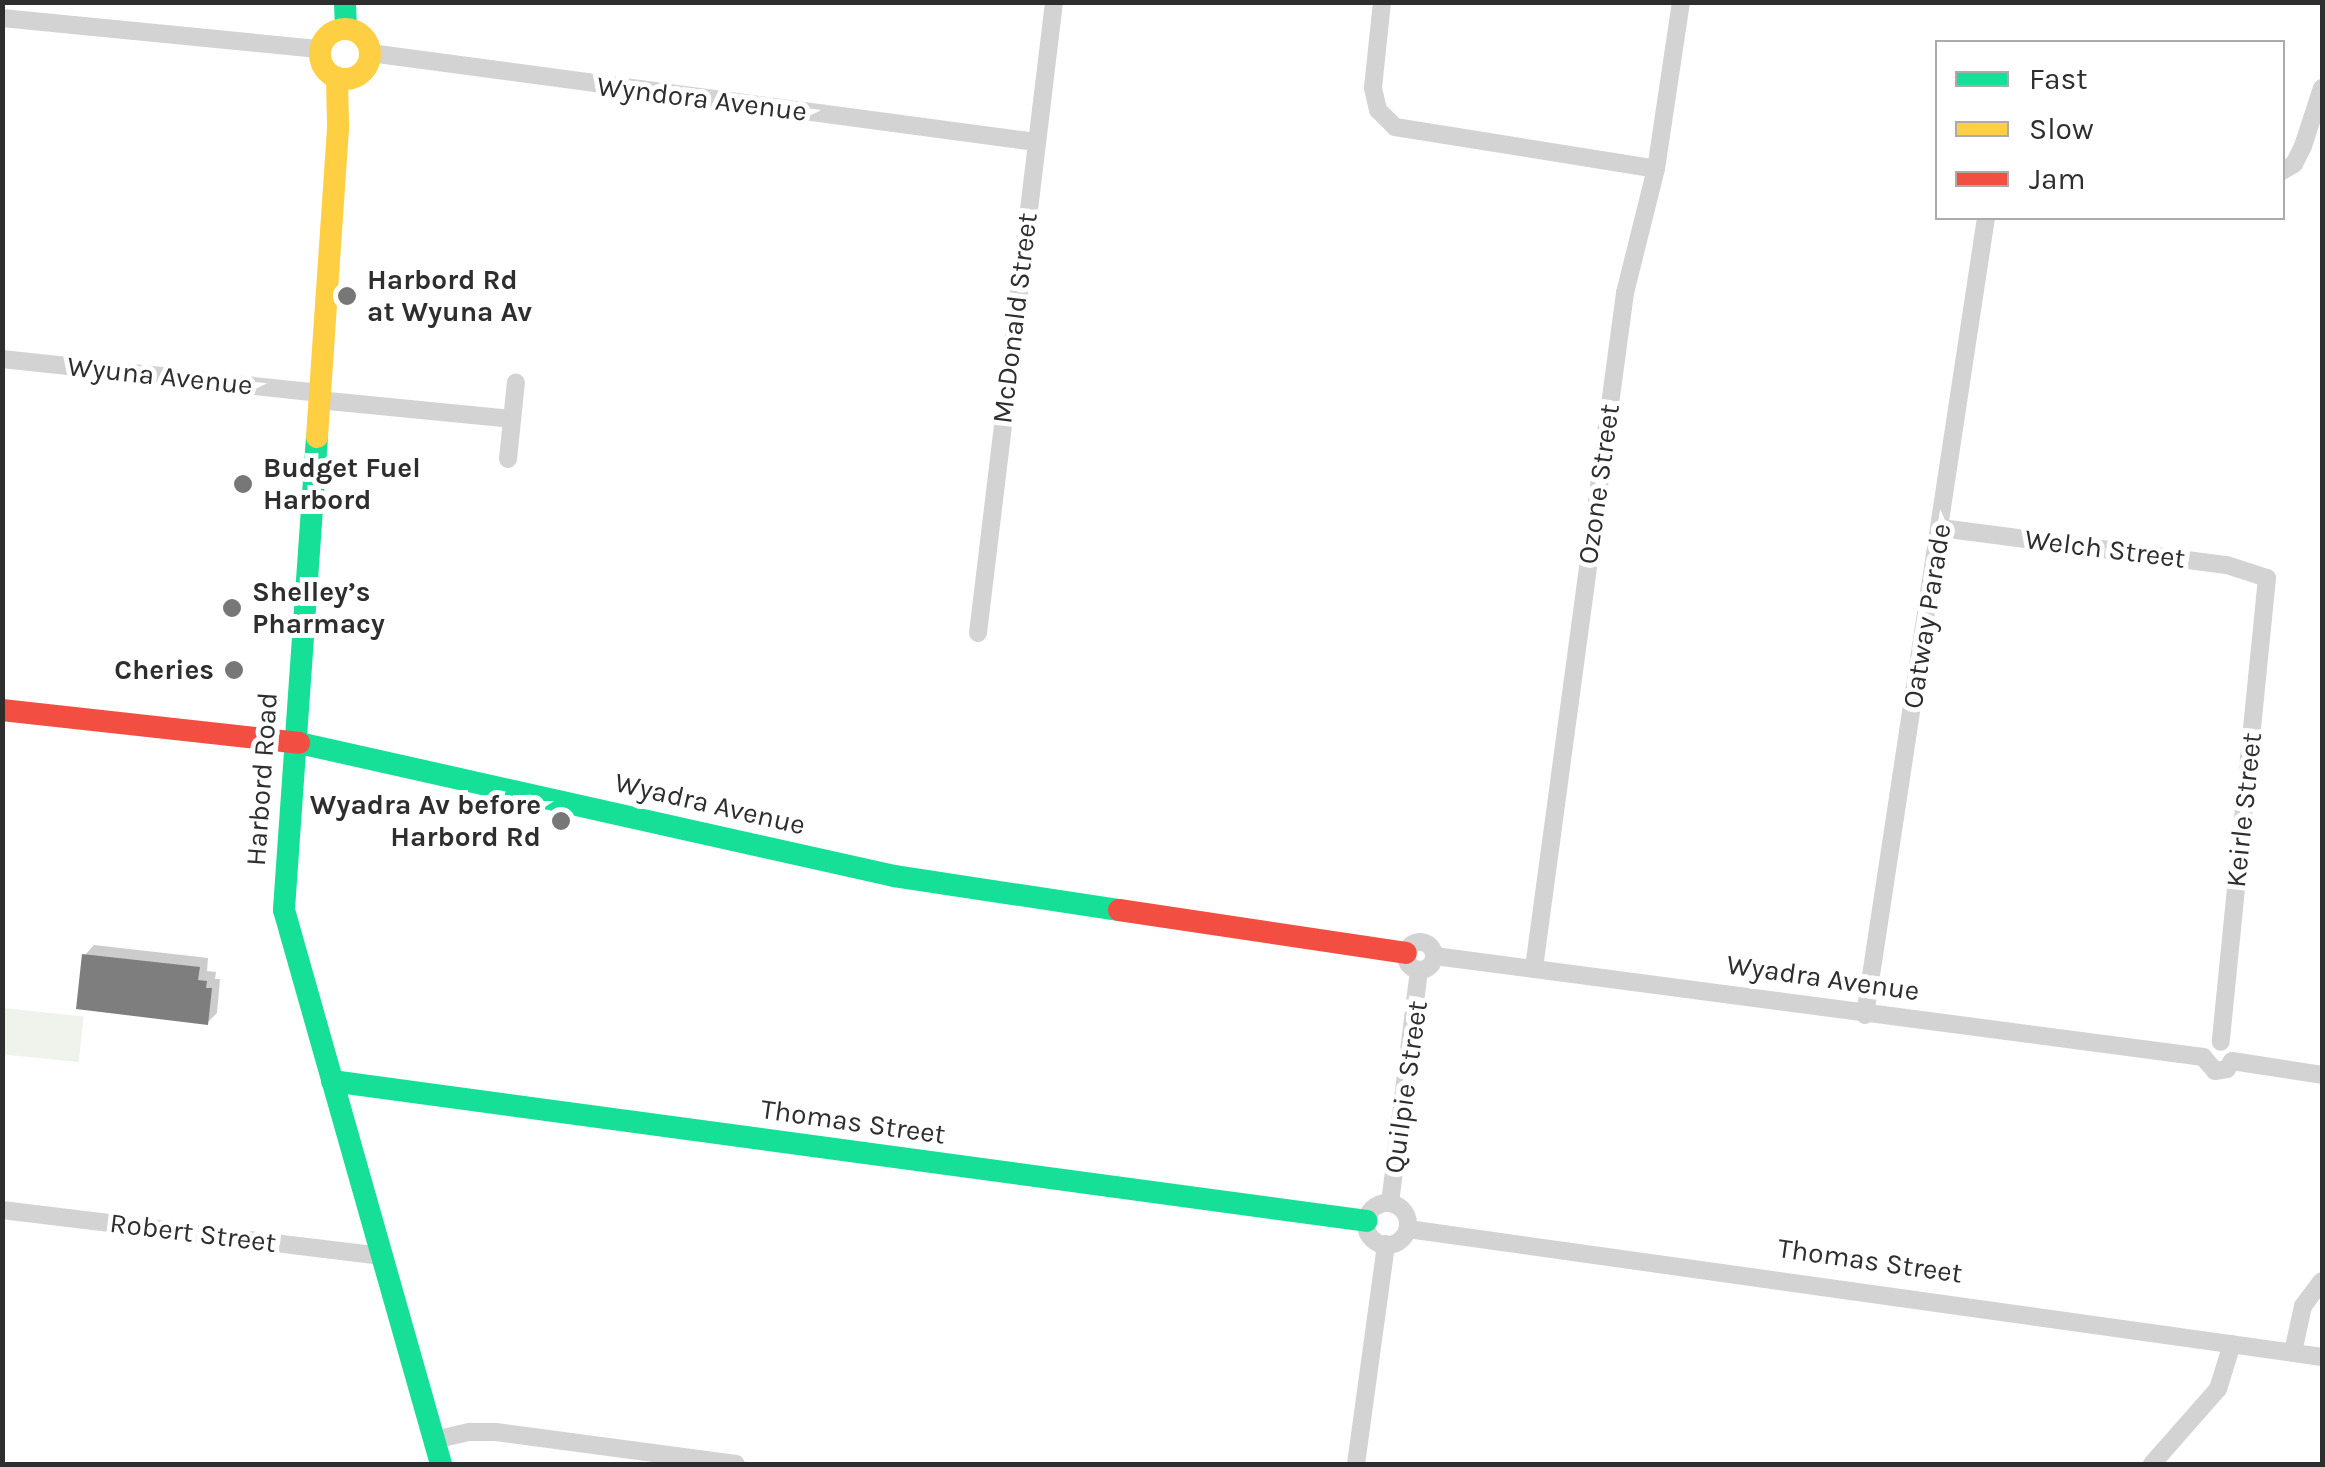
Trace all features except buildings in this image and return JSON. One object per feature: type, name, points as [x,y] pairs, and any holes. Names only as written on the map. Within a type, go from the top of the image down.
[{"type":"street","points":[[344,2],[346,29]]},
{"type":"street","name":"McDonald Street","points":[[978,633],[1054,2]]},
{"type":"street","points":[[1382,2],[1373,88],[1378,110],[1395,127],[1656,168]]},
{"type":"street","name":"Ozone Street","points":[[1534,968],[1625,293],[1656,168],[1681,2]]},
{"type":"street","points":[[2,18],[320,49]]},
{"type":"street","points":[[346,29],[365,40],[370,53],[362,72],[337,78],[322,64],[320,49],[328,36],[346,29]]},
{"type":"street","name":"Wyndora Avenue","points":[[370,53],[1036,142]]},
{"type":"street","name":"Harbord Road","points":[[337,78],[338,126],[284,910],[441,1464]]},
{"type":"street","points":[[2285,169],[2294,164],[2303,146],[2322,88]]},
{"type":"street","name":"Oatway Parade","points":[[1866,1015],[1986,220]]},
{"type":"street","name":"Wyuna Avenue","points":[[2,359],[512,419]]},
{"type":"street","points":[[508,460],[516,382]]},
{"type":"street","name":"Welch Street","points":[[1942,528],[2226,565],[2267,578]]},
{"type":"street","name":"Keirle Street","points":[[2220,1042],[2267,578]]},
{"type":"street","name":"Wyadra Avenue","points":[[2,710],[330,747],[894,876],[1413,962],[1419,941],[1428,944],[1435,956],[2203,1057]]},
{"type":"street","points":[[1413,962],[1428,968],[1435,956]]},
{"type":"street","name":"Quilpie Street","points":[[1390,1203],[1413,962]]},
{"type":"street","points":[[2220,1042],[2231,1049],[2232,1061],[2227,1068],[2214,1071],[2203,1057],[2208,1045],[2220,1042]]},
{"type":"street","points":[[2232,1061],[2322,1075]]},
{"type":"street","name":"Thomas Street","points":[[332,1081],[1367,1222]]},
{"type":"street","points":[[1390,1203],[1406,1215],[1408,1229],[1397,1242],[1386,1244],[1370,1234],[1367,1222],[1372,1210],[1390,1203]]},
{"type":"street","name":"Robert Street","points":[[2,1210],[384,1256]]},
{"type":"street","name":"Thomas Street","points":[[1408,1229],[2322,1357]]},
{"type":"street","points":[[1356,1464],[1386,1244]]},
{"type":"street","points":[[2293,1352],[2303,1306],[2322,1280]]},
{"type":"street","points":[[2152,1464],[2218,1389],[2232,1344]]},
{"type":"street","points":[[434,1440],[470,1432],[496,1432],[736,1464]]},
{"type":"shaded area","points":[[3,1008],[84,1016],[79,1062],[2,1054]]},
{"type":"traffic: fast","points":[[345,2],[346,29]]},
{"type":"traffic: fast","points":[[317,437],[284,910],[441,1464]]},
{"type":"traffic: fast","points":[[299,743],[894,876],[1119,910]]},
{"type":"traffic: fast","points":[[332,1081],[1367,1221]]},
{"type":"traffic: slow","points":[[345,29],[362,37],[370,54],[362,71],[345,79],[328,71],[320,54],[328,37],[345,29]]},
{"type":"traffic: slow","points":[[317,437],[338,125],[337,78]]},
{"type":"traffic: jam","points":[[2,710],[299,743]]},
{"type":"traffic: jam","points":[[1119,910],[1406,953]]},
{"type":"place","name":"Harbord Rd at Wyuna Av","points":[[347,296]]},
{"type":"place","name":"Budget Fuel Harbord","points":[[243,484]]},
{"type":"place","name":"Shelley’s Pharmacy","points":[[232,608]]},
{"type":"place","name":"Cheries","points":[[234,670]]},
{"type":"place","name":"Wyadra Av before Harbord Rd","points":[[561,821]]}]
